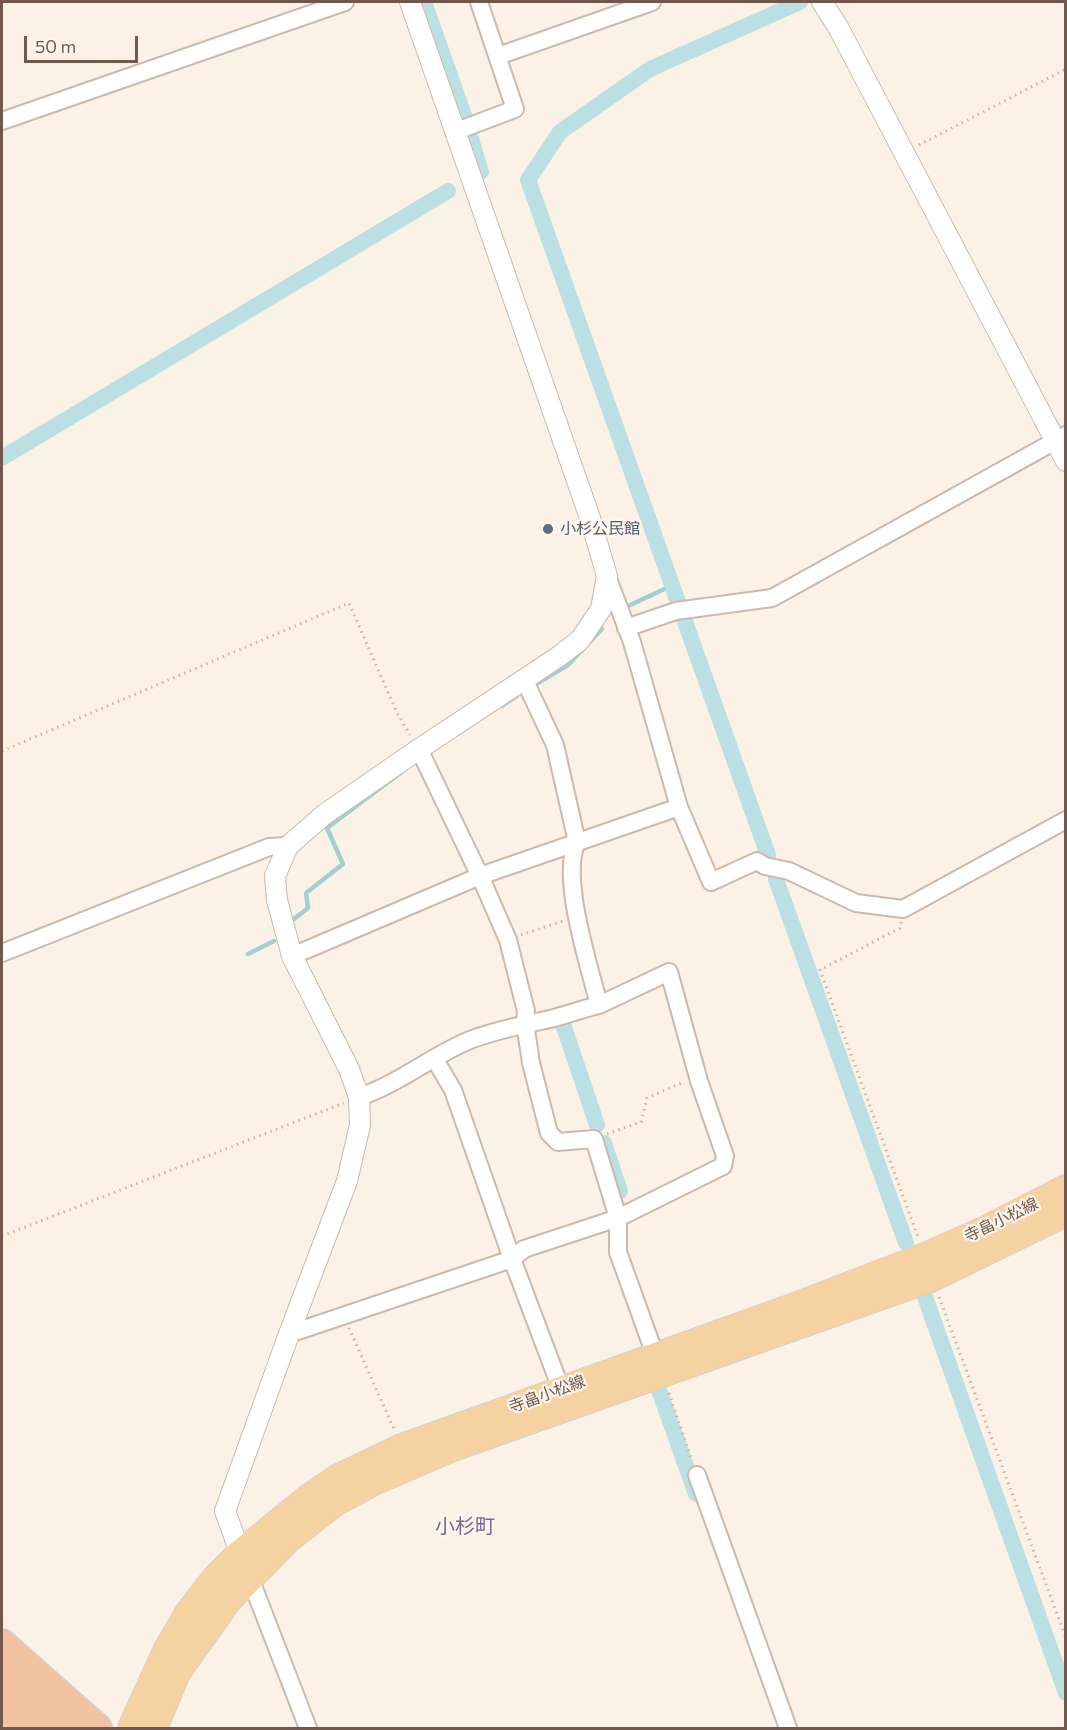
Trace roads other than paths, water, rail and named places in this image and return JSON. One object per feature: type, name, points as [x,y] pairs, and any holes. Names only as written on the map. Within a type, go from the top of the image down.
[{"type":"highway","points":[[5,1672],[27,1728]]},
{"type":"highway","points":[[5,1672],[60,1728]]},
{"type":"highway","points":[[5,1672],[98,1728]]},
{"type":"main road","name":"寺畠小松線","points":[[929,1267],[986,1229],[1065,1188]]},
{"type":"main road","name":"寺畠小松線","points":[[131,1728],[166,1651],[188,1613],[215,1578],[240,1553],[309,1497],[337,1478],[402,1447],[561,1389],[827,1317],[929,1267],[1065,1213]]},
{"type":"main road","name":"寺畠小松線","points":[[153,1728],[177,1672],[228,1601],[304,1526],[335,1503],[374,1482],[453,1448],[658,1364]]},
{"type":"street","points":[[2,121],[345,2]]},
{"type":"street","points":[[410,2],[590,518],[607,576],[632,642],[679,807],[711,882],[757,861],[765,866],[789,872],[856,903],[903,909],[1065,820]]},
{"type":"street","points":[[454,132],[515,109],[479,2]]},
{"type":"street","points":[[498,56],[652,2]]},
{"type":"street","points":[[822,2],[838,27],[904,153],[1060,438],[1065,461]]},
{"type":"street","points":[[626,628],[676,611],[772,598],[1060,438]]},
{"type":"street","points":[[308,1728],[225,1511],[347,1181],[360,1125],[359,1097],[349,1069],[292,956],[277,900],[275,876],[288,846],[325,814],[580,640],[602,609],[607,576]]},
{"type":"street","points":[[524,679],[555,745],[577,842],[572,853],[575,907],[599,1005]]},
{"type":"street","points":[[419,749],[508,940],[526,1011],[525,1023],[531,1063],[549,1132],[558,1142],[594,1139],[618,1218],[618,1252],[658,1364]]},
{"type":"street","points":[[292,956],[480,876],[679,807]]},
{"type":"street","points":[[2,952],[269,847],[288,846]]},
{"type":"street","points":[[289,1334],[512,1259],[524,1250],[618,1218],[723,1166],[724,1156],[697,1076],[669,972],[599,1005],[525,1023],[471,1040],[376,1091],[359,1097]]},
{"type":"street","points":[[434,1058],[453,1090],[512,1259],[561,1389]]},
{"type":"street","points":[[697,1475],[788,1728]]},
{"type":"street","points":[[2,1627],[5,1672]]},
{"type":"waterway","points":[[424,2],[465,118]]},
{"type":"waterway","points":[[678,602],[528,180],[560,132],[650,69],[800,2]]},
{"type":"waterway","points":[[471,139],[481,172]]},
{"type":"waterway","points":[[2,458],[448,191]]},
{"type":"waterway","points":[[628,606],[671,586]]},
{"type":"waterway","points":[[683,616],[768,855]]},
{"type":"waterway","points":[[536,684],[568,665],[602,629]]},
{"type":"waterway","points":[[502,706],[517,696]]},
{"type":"waterway","points":[[294,919],[308,908],[306,893],[343,864],[327,828],[403,771]]},
{"type":"waterway","points":[[776,879],[906,1243]]},
{"type":"waterway","points":[[248,954],[274,941]]},
{"type":"waterway","points":[[563,1024],[597,1125]]},
{"type":"waterway","points":[[604,1143],[620,1191]]},
{"type":"waterway","points":[[924,1294],[1066,1693]]},
{"type":"waterway","points":[[659,1390],[696,1494]]},
{"type":"place","name":"小杉公民館","points":[[548,529]]},
{"type":"district","name":"小杉町","points":[[465,1526]]}]
